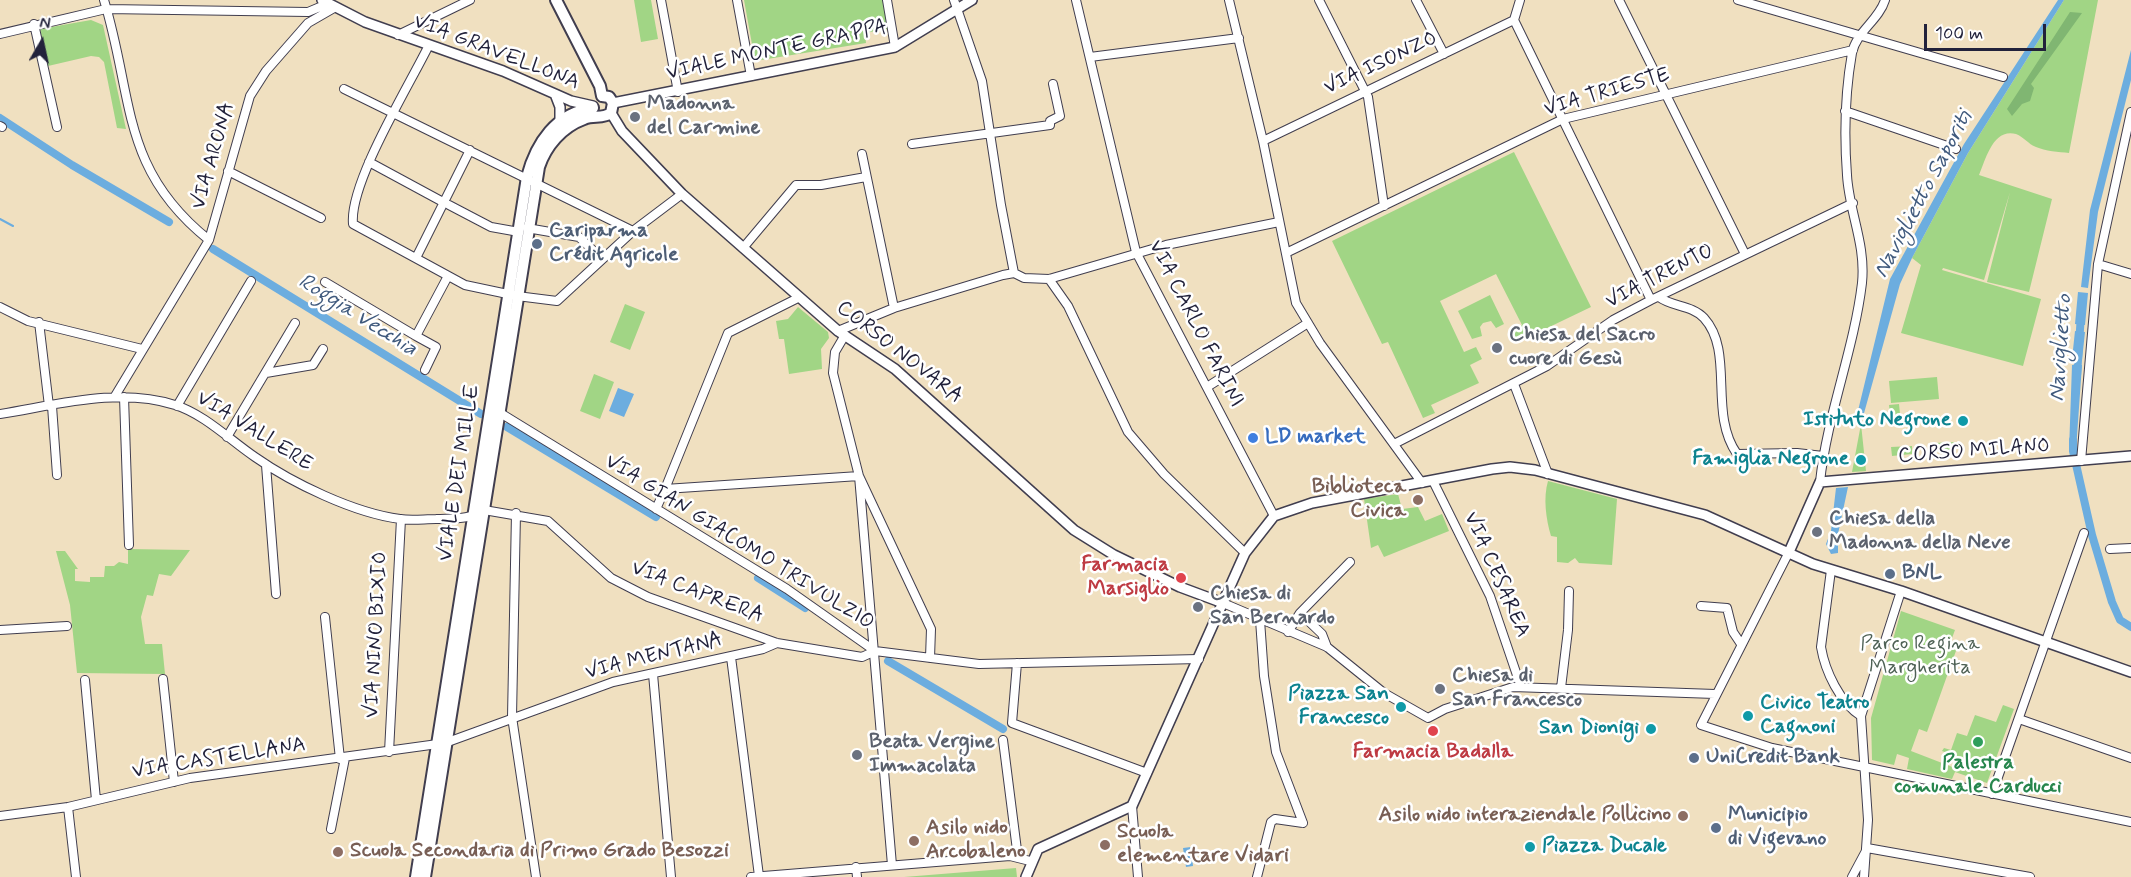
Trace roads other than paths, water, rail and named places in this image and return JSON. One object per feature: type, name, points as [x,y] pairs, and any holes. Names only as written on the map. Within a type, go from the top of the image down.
[{"type":"main road","points":[[556,0],[600,86],[602,96]]},
{"type":"main road","points":[[602,96],[609,98],[612,108],[605,117],[595,110],[595,101],[602,96]]},
{"type":"main road","name":"VIALE DEI MILLE","points":[[424,877],[473,517],[494,416],[537,149],[560,122],[574,112],[595,110]]},
{"type":"main road","name":"VIALE DEI MILLE","points":[[531,179],[543,154],[555,138],[595,110]]},
{"type":"main road","name":"VIALE DEI MILLE","points":[[416,877],[484,510],[494,416]]},
{"type":"street","points":[[104,0],[136,140],[146,164],[162,193],[183,219],[209,240]]},
{"type":"street","points":[[398,35],[470,0]]},
{"type":"street","points":[[661,0],[678,92]]},
{"type":"street","points":[[737,0],[751,76]]},
{"type":"street","points":[[887,0],[895,47]]},
{"type":"street","name":"VIALE MONTE GRAPPA","points":[[612,108],[751,76],[895,47],[956,4],[972,0]]},
{"type":"street","name":"VIA CARLO FARINI","points":[[1076,0],[1136,252],[1274,516]]},
{"type":"street","points":[[1319,0],[1368,97],[1384,206]]},
{"type":"street","points":[[1416,0],[1444,54]]},
{"type":"street","points":[[1520,0],[1514,20],[1655,298],[1702,316],[1714,333],[1721,374],[1721,411],[1737,454],[1797,453],[1823,456]]},
{"type":"street","points":[[1619,0],[1745,254]]},
{"type":"street","points":[[1738,0],[2003,77]]},
{"type":"street","points":[[1885,0],[1881,14],[1861,36],[1853,50],[1845,111],[1847,177],[1863,249],[1862,285],[1823,456],[1821,483],[1789,552],[1701,725],[1772,748],[2131,822]]},
{"type":"street","points":[[1231,1],[1263,141],[1296,303],[1422,483]]},
{"type":"street","points":[[0,34],[34,24],[106,9],[308,12],[328,4]]},
{"type":"street","name":"VIA GRAVELLONA","points":[[328,4],[398,35],[502,71],[595,110]]},
{"type":"street","name":"VIA ARONA","points":[[115,396],[209,240],[250,96],[266,71],[328,4]]},
{"type":"street","points":[[956,4],[982,81],[1014,273]]},
{"type":"street","name":"VIA ISONZO","points":[[1263,141],[1514,20]]},
{"type":"street","points":[[34,24],[57,127]]},
{"type":"street","points":[[1090,57],[1239,38]]},
{"type":"street","points":[[429,45],[369,162],[351,213],[352,224],[465,285],[513,295],[557,300],[633,231],[681,194]]},
{"type":"street","name":"VIA TRIESTE","points":[[1286,253],[1563,119],[1853,50]]},
{"type":"street","points":[[912,144],[1050,125],[1050,121],[1060,116],[1053,84]]},
{"type":"street","points":[[344,89],[633,231]]},
{"type":"street","points":[[555,94],[560,107],[560,122]]},
{"type":"street","name":"CORSO NOVARA","points":[[612,108],[622,131],[681,194],[798,298],[841,333],[896,369],[1074,530],[1096,546],[1180,588],[1223,603]]},
{"type":"street","points":[[1845,111],[1956,150]]},
{"type":"street","points":[[2080,461],[2098,264],[2131,116]]},
{"type":"street","points":[[416,258],[471,150]]},
{"type":"street","points":[[862,154],[894,308]]},
{"type":"street","points":[[369,162],[490,227],[579,237],[602,259]]},
{"type":"street","points":[[228,171],[321,218]]},
{"type":"street","points":[[743,248],[796,185],[821,185],[866,177]]},
{"type":"street","name":"VIA TRENTO","points":[[1394,444],[1547,366],[1613,320],[1853,203]]},
{"type":"street","points":[[892,865],[859,476],[833,374],[835,352],[841,333],[894,308],[953,288],[1014,273],[1024,278],[1050,279],[1136,252],[1280,222]]},
{"type":"street","points":[[2098,264],[2131,274]]},
{"type":"street","points":[[416,336],[448,276]]},
{"type":"street","points":[[1050,279],[1068,306],[1128,432],[1164,474],[1245,553]]},
{"type":"street","points":[[177,406],[251,281]]},
{"type":"street","points":[[325,282],[436,347],[425,370]]},
{"type":"street","points":[[656,509],[728,333],[798,298]]},
{"type":"street","points":[[0,307],[28,321],[142,349]]},
{"type":"street","points":[[39,322],[57,475]]},
{"type":"street","points":[[227,437],[296,323]]},
{"type":"street","points":[[1207,387],[1308,323]]},
{"type":"street","points":[[266,373],[313,365],[323,349]]},
{"type":"street","points":[[1514,384],[1548,474]]},
{"type":"street","name":"VIA VALLERE","points":[[0,414],[115,396],[148,398],[177,406],[266,465],[332,498],[401,519],[473,517]]},
{"type":"street","points":[[124,397],[129,545]]},
{"type":"street","name":"VIA GIAN GIACOMO TRIVULZIO","points":[[494,416],[656,509],[787,589],[875,651],[979,664],[1199,659]]},
{"type":"street","name":"CORSO MILANO","points":[[1821,483],[2131,456]]},
{"type":"street","points":[[266,465],[276,594]]},
{"type":"street","points":[[1138,877],[1132,806],[1245,553],[1274,516],[1312,503],[1510,467],[1548,474],[1690,510],[1831,570],[1901,591],[2131,672]]},
{"type":"street","points":[[665,489],[859,476]]},
{"type":"street","points":[[859,476],[931,629],[930,658]]},
{"type":"street","name":"VIA CESAREA","points":[[1433,480],[1490,596],[1504,631],[1521,687]]},
{"type":"street","points":[[473,517],[484,510]]},
{"type":"street","name":"VIA CAPRERA","points":[[484,510],[516,513],[548,521],[611,578],[648,597],[777,643]]},
{"type":"street","points":[[516,513],[512,717],[536,877]]},
{"type":"street","name":"VIA NINO BIXIO","points":[[389,752],[401,519]]},
{"type":"street","points":[[1992,794],[2085,533]]},
{"type":"street","points":[[2110,549],[2131,548]]},
{"type":"street","points":[[1288,632],[1300,613],[1350,562]]},
{"type":"street","points":[[1831,570],[1821,647],[1823,659],[1846,705],[1861,716]]},
{"type":"street","points":[[1561,688],[1568,630],[1569,591]]},
{"type":"street","points":[[1864,877],[1867,848],[1861,716],[1901,591]]},
{"type":"street","points":[[1223,603],[1327,647],[1384,693],[1425,716],[1483,696],[1521,687],[1715,694]]},
{"type":"street","points":[[1701,606],[1727,608],[1733,632],[1741,644]]},
{"type":"street","points":[[1300,613],[1322,634],[1327,647]]},
{"type":"street","points":[[325,617],[342,758],[331,829]]},
{"type":"street","points":[[1257,877],[1271,822],[1275,819],[1304,823],[1276,752],[1264,676],[1260,620]]},
{"type":"street","points":[[0,630],[67,626]]},
{"type":"street","name":"VIA MENTANA","points":[[441,744],[613,682],[731,657],[777,643],[862,657],[875,651]]},
{"type":"street","points":[[731,657],[759,876]]},
{"type":"street","points":[[1017,663],[1012,723],[1147,773]]},
{"type":"street","points":[[653,674],[671,877]]},
{"type":"street","points":[[164,679],[174,782]]},
{"type":"street","points":[[85,680],[96,800]]},
{"type":"street","points":[[2019,719],[2131,758]]},
{"type":"street","points":[[1003,740],[1018,858]]},
{"type":"street","name":"VIA CASTELLANA","points":[[0,816],[68,807],[174,782],[441,744]]},
{"type":"street","points":[[1026,877],[1030,861],[1038,849],[1132,806]]},
{"type":"street","points":[[68,807],[76,877]]},
{"type":"street","points":[[1852,877],[1867,848]]},
{"type":"street","points":[[1867,848],[2030,877]]},
{"type":"street","points":[[751,877],[1010,855],[1030,861]]},
{"type":"street","points":[[856,867],[857,877]]},
{"type":"water","points":[[2058,0],[2064,0],[1968,153],[1912,258],[1900,284],[1861,424],[1855,423],[1890,279],[1964,144]]},
{"type":"water","points":[[2131,50],[2131,80],[2098,212],[2088,288],[2081,287],[2090,210]]},
{"type":"water","points":[[2078,292],[2088,293],[2085,325],[2075,324]]},
{"type":"water","points":[[2075,331],[2085,332],[2082,360],[2072,359]]},
{"type":"water","points":[[2072,365],[2082,365],[2076,450],[2069,451]]},
{"type":"water","points":[[618,388],[634,394],[624,417],[609,411]]},
{"type":"water","points":[[1848,487],[1838,534],[1838,553],[1831,554],[1826,544],[1831,531],[1836,488]]},
{"type":"water","points":[[1191,847],[1193,866],[1186,867],[1183,848]]},
{"type":"waterway","name":"Roggia Vecchia","points":[[0,118],[72,165],[169,222]]},
{"type":"waterway","points":[[0,219],[13,226]]},
{"type":"waterway","name":"Roggia Vecchia","points":[[213,249],[481,414]]},
{"type":"waterway","name":"Naviglietto","points":[[2077,376],[2081,314]]},
{"type":"waterway","name":"Roggia Vecchia","points":[[507,427],[656,517]]},
{"type":"waterway","name":"Naviglietto","points":[[2073,440],[2073,451],[2092,535],[2112,602],[2120,620],[2131,627]]},
{"type":"waterway","name":"Roggia Vecchia","points":[[758,578],[805,608]]},
{"type":"waterway","name":"Roggia Vecchia","points":[[888,661],[1003,729]]},
{"type":"place","name":"Madonna del Carmine","points":[[635,117]]},
{"type":"place","name":"Cariparma Crédit Agricole","points":[[537,244]]},
{"type":"place","name":"Chiesa del Sacro cuore di Gesù","points":[[1497,348]]},
{"type":"place","name":"Istituto Negrone","points":[[1963,421]]},
{"type":"place","name":"LD market","points":[[1253,438]]},
{"type":"place","name":"Famiglia Negrone","points":[[1861,460]]},
{"type":"place","name":"Biblioteca Civica","points":[[1418,500]]},
{"type":"place","name":"Chiesa della Madonna della Neve","points":[[1817,532]]},
{"type":"place","name":"BNL","points":[[1890,574]]},
{"type":"place","name":"Farmacia Marsiglio","points":[[1181,578]]},
{"type":"place","name":"Chiesa di San Bernardo","points":[[1198,607]]},
{"type":"place","name":"Chiesa di San Francesco","points":[[1440,689]]},
{"type":"place","name":"Piazza San Francesco","points":[[1401,707]]},
{"type":"place","name":"Civico Teatro Cagnoni","points":[[1748,716]]},
{"type":"place","name":"San Dionigi","points":[[1651,729]]},
{"type":"place","name":"Farmacia Badalla","points":[[1433,731]]},
{"type":"place","name":"Palestra comunale Carducci","points":[[1978,742]]},
{"type":"place","name":"Beata Vergine Immacolata","points":[[857,755]]},
{"type":"place","name":"UniCredit Bank","points":[[1694,758]]},
{"type":"place","name":"Asilo nido interaziendale Pollicino","points":[[1683,816]]},
{"type":"place","name":"Municipio di Vigevano","points":[[1716,828]]},
{"type":"place","name":"Asilo nido Arcobaleno","points":[[914,841]]},
{"type":"place","name":"Scuola elementare Vidari","points":[[1105,845]]},
{"type":"place","name":"Piazza Ducale","points":[[1530,847]]},
{"type":"place","name":"Scuola Secondaria di Primo Grado Besozzi","points":[[338,852]]},
{"type":"water label","name":"Naviglietto Saporiti","points":[[1924,195]]},
{"type":"park label","name":"Parco Regina Margherita","points":[[1920,657]]}]
